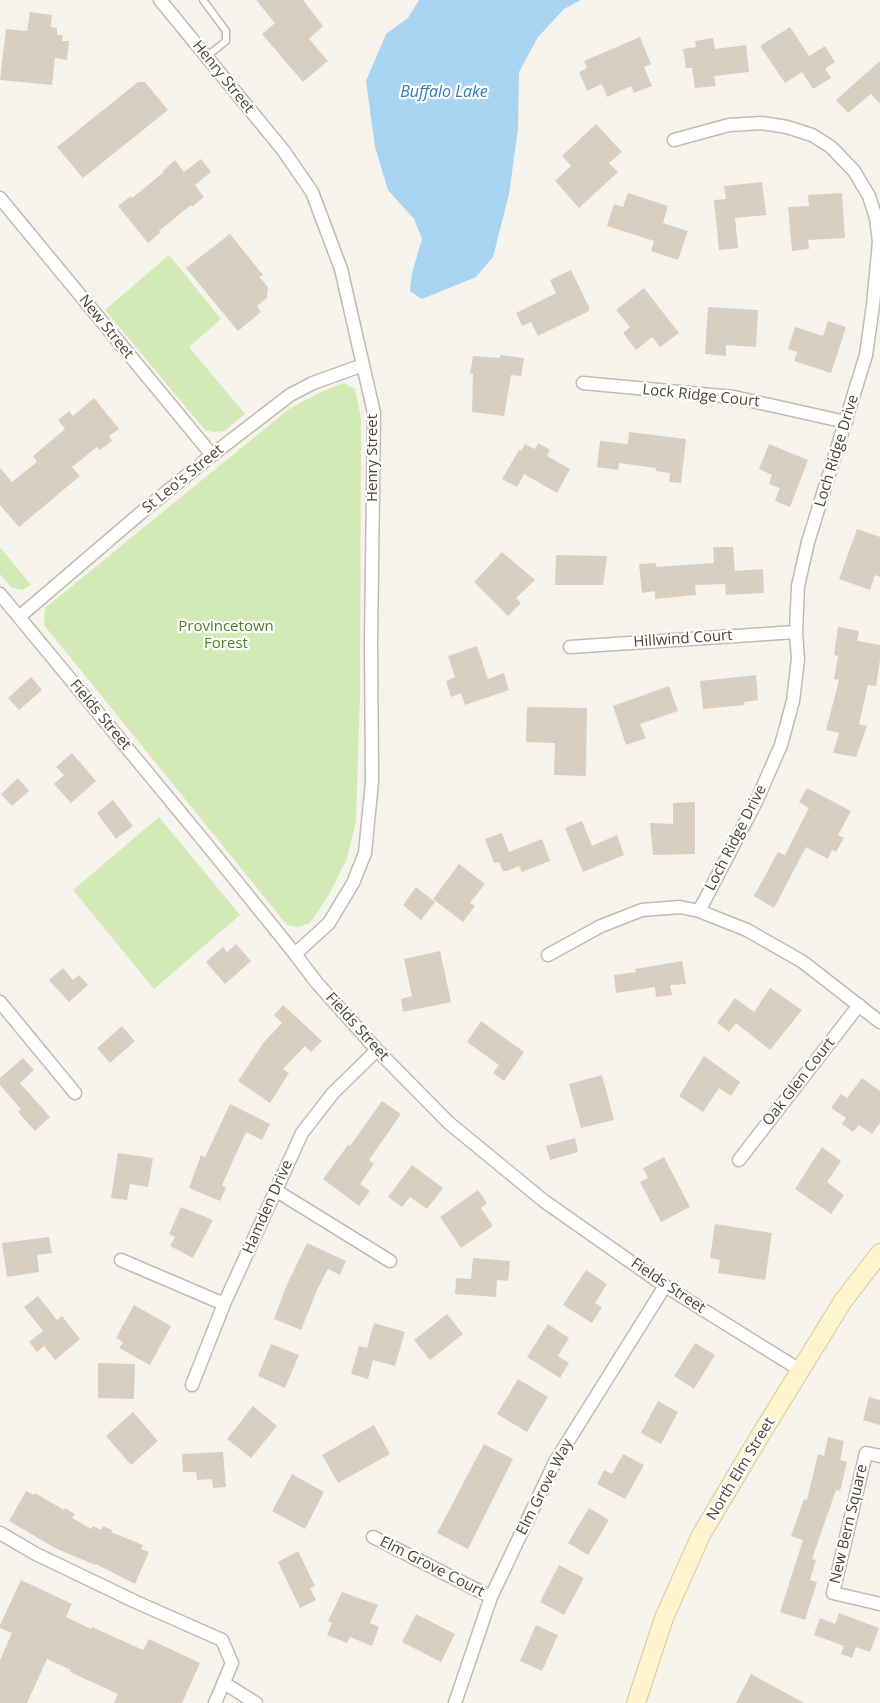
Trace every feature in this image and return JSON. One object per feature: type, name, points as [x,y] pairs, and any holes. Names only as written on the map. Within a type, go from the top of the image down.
[{"type":"main road","name":"North Elm Street","points":[[636,1703],[664,1618],[701,1535],[843,1301],[878,1260]]},
{"type":"street","name":"Henry Street","points":[[160,0],[283,150],[312,192],[341,269],[374,413],[371,642],[372,782],[365,853],[353,883],[329,922],[295,954]]},
{"type":"street","name":"Loch Ridge Drive","points":[[674,140],[729,126],[762,124],[787,127],[812,135],[832,147],[854,171],[869,196],[876,218],[878,242],[873,305],[866,355],[808,542],[798,586],[796,632],[798,659],[793,701],[781,745],[756,802],[699,911]]},
{"type":"street","name":"New Street","points":[[0,198],[212,455]]},
{"type":"street","name":"St Leo's Street","points":[[19,617],[137,516],[212,455],[298,390],[363,365]]},
{"type":"street","name":"Lock Ridge Court","points":[[583,383],[734,397],[846,422]]},
{"type":"street","name":"Fields Street","points":[[0,594],[317,983],[376,1050],[448,1122],[544,1201],[665,1286],[800,1370]]},
{"type":"street","name":"Hillwind Court","points":[[570,647],[796,632]]},
{"type":"street","points":[[548,956],[601,926],[642,910],[680,907],[699,911],[748,930],[803,962],[880,1022]]},
{"type":"street","points":[[0,1002],[75,1093]]},
{"type":"street","name":"Oak Glen Court","points":[[739,1160],[859,1005]]},
{"type":"street","name":"Hamden Drive","points":[[192,1385],[224,1304],[302,1133],[333,1093],[376,1050]]},
{"type":"street","points":[[275,1190],[390,1261]]},
{"type":"street","points":[[121,1260],[224,1304]]},
{"type":"street","name":"Elm Grove Way","points":[[455,1703],[491,1597],[555,1462],[665,1286]]},
{"type":"street","name":"New Bern Square","points":[[880,1456],[866,1452],[833,1593],[880,1604]]},
{"type":"street","points":[[1,1536],[86,1578],[222,1640],[232,1663],[215,1703]]},
{"type":"street","name":"Elm Grove Court","points":[[373,1536],[491,1597]]},
{"type":"street","points":[[224,1683],[256,1703]]},
{"type":"lane","points":[[203,0],[226,31],[226,41],[206,57]]},
{"type":"green space","points":[[169,255],[221,319],[189,347],[245,414],[224,431],[214,432],[205,430],[105,310]]},
{"type":"green space","name":"Provincetown Forest","points":[[343,383],[355,389],[361,418],[360,696],[356,821],[347,858],[330,893],[310,923],[298,927],[287,925],[44,625],[45,608],[289,409]]},
{"type":"green space","points":[[0,547],[31,585],[22,590],[11,587],[0,574]]},
{"type":"green space","points":[[159,817],[240,915],[154,989],[73,890]]},
{"type":"water","name":"Buffalo Lake","points":[[419,0],[581,0],[564,9],[538,37],[519,72],[518,129],[509,194],[493,257],[476,277],[422,299],[410,291],[412,273],[422,239],[414,219],[388,190],[375,147],[366,81],[386,34],[408,18]]},
{"type":"building","points":[[256,0],[303,0],[323,26],[309,39],[328,61],[303,82],[262,34],[275,23]]},
{"type":"building","points":[[30,12],[52,15],[51,27],[57,28],[57,35],[63,35],[62,41],[69,41],[67,60],[55,58],[52,85],[0,80],[6,29],[27,31]]},
{"type":"building","points":[[790,27],[809,56],[825,46],[835,62],[825,69],[831,78],[813,89],[802,72],[785,83],[760,46]]},
{"type":"building","points":[[640,37],[651,64],[644,67],[652,86],[634,93],[631,86],[607,97],[602,84],[587,91],[579,72],[587,68],[584,61]]},
{"type":"building","points":[[713,38],[715,49],[746,45],[749,72],[714,76],[716,86],[695,88],[692,68],[686,68],[683,49],[696,47],[695,41]]},
{"type":"building","points":[[880,61],[880,104],[871,94],[848,113],[836,100]]},
{"type":"building","points":[[138,82],[145,82],[168,110],[83,178],[57,147]]},
{"type":"building","points":[[596,124],[622,152],[609,163],[618,172],[579,208],[555,181],[571,166],[562,156]]},
{"type":"building","points":[[201,159],[211,172],[195,185],[204,197],[159,231],[160,233],[148,243],[118,206],[131,196],[132,198],[164,172],[175,160],[184,172]]},
{"type":"building","points":[[762,182],[766,215],[735,218],[738,248],[719,250],[714,200],[726,199],[724,186]]},
{"type":"building","points":[[628,193],[668,206],[663,223],[688,231],[678,260],[651,251],[654,241],[607,226],[614,204],[623,207]]},
{"type":"building","points":[[842,193],[845,238],[808,240],[809,249],[792,251],[788,207],[809,206],[808,195]]},
{"type":"building","points":[[230,234],[263,275],[259,277],[268,287],[267,298],[257,306],[261,312],[238,331],[186,268]]},
{"type":"building","points":[[571,270],[589,307],[589,311],[538,336],[531,322],[522,326],[516,313],[556,293],[550,280]]},
{"type":"building","points":[[644,288],[679,333],[660,347],[652,337],[636,350],[623,333],[630,327],[616,310]]},
{"type":"building","points":[[708,307],[758,310],[756,347],[726,345],[726,356],[705,354]]},
{"type":"building","points":[[828,321],[846,327],[831,373],[794,361],[797,352],[788,349],[795,327],[823,336]]},
{"type":"building","points":[[500,355],[524,358],[521,376],[511,375],[504,416],[472,412],[473,374],[470,374],[473,356],[500,358]]},
{"type":"building","points":[[94,398],[119,429],[109,436],[112,441],[100,450],[97,447],[72,467],[80,476],[19,527],[0,505],[0,468],[12,482],[37,462],[33,456],[65,429],[58,420],[69,411],[73,416]]},
{"type":"building","points":[[629,432],[686,439],[681,483],[669,482],[670,473],[656,471],[656,468],[619,463],[618,470],[597,467],[600,441],[628,444]]},
{"type":"building","points":[[538,443],[550,450],[547,456],[570,469],[557,493],[524,474],[517,487],[502,479],[519,450],[521,451],[525,444],[535,449]]},
{"type":"building","points":[[769,444],[808,460],[790,507],[775,501],[780,488],[769,484],[772,475],[759,469]]},
{"type":"building","points":[[857,529],[880,537],[880,577],[875,575],[870,590],[839,579]]},
{"type":"building","points":[[713,547],[733,547],[735,571],[763,569],[764,593],[726,595],[725,584],[695,585],[696,595],[655,599],[655,591],[642,593],[639,564],[656,563],[656,567],[714,563]]},
{"type":"building","points":[[502,552],[535,580],[516,598],[521,603],[508,616],[474,582]]},
{"type":"building","points":[[556,555],[607,556],[603,585],[555,585]]},
{"type":"building","points":[[838,627],[859,631],[857,641],[880,645],[876,686],[868,685],[859,724],[867,726],[856,757],[833,753],[839,733],[826,730],[839,680],[834,679],[838,656],[834,655]]},
{"type":"building","points":[[477,646],[488,679],[504,673],[509,690],[465,705],[461,693],[451,697],[446,681],[455,677],[448,656]]},
{"type":"building","points":[[756,675],[758,700],[744,702],[745,705],[703,709],[700,681]]},
{"type":"building","points":[[31,677],[42,690],[19,710],[8,698]]},
{"type":"building","points":[[669,686],[678,711],[640,724],[646,738],[626,745],[613,706]]},
{"type":"building","points":[[527,707],[587,708],[586,776],[554,775],[555,743],[526,742]]},
{"type":"building","points":[[72,753],[96,781],[71,803],[54,784],[64,775],[56,767]]},
{"type":"building","points":[[18,778],[29,791],[12,806],[1,794]]},
{"type":"building","points":[[807,788],[851,811],[838,835],[844,838],[836,852],[832,850],[828,859],[806,847],[774,908],[754,896],[778,852],[785,855],[809,808],[799,802]]},
{"type":"building","points":[[113,800],[133,826],[116,839],[97,813]]},
{"type":"building","points":[[695,802],[695,854],[653,855],[650,823],[673,824],[673,803]]},
{"type":"building","points":[[582,821],[592,846],[617,835],[624,855],[583,872],[565,828]]},
{"type":"building","points":[[502,833],[509,852],[542,839],[550,861],[522,872],[519,866],[503,871],[499,862],[494,863],[485,839]]},
{"type":"building","points":[[459,864],[485,884],[470,903],[475,906],[463,922],[433,899]]},
{"type":"building","points":[[416,887],[435,902],[421,920],[403,905]]},
{"type":"building","points":[[236,944],[251,961],[225,984],[206,962],[223,947],[227,952]]},
{"type":"building","points":[[440,951],[451,1002],[403,1012],[401,999],[412,996],[404,959]]},
{"type":"building","points":[[682,961],[686,984],[670,985],[672,995],[656,997],[655,987],[616,993],[614,975],[636,972],[635,969]]},
{"type":"building","points":[[63,968],[73,980],[79,975],[88,985],[69,1002],[49,980]]},
{"type":"building","points":[[770,988],[802,1010],[770,1050],[736,1023],[729,1032],[717,1023],[735,998],[754,1012]]},
{"type":"building","points":[[283,1005],[322,1041],[311,1052],[305,1046],[283,1069],[289,1073],[270,1103],[238,1081],[264,1042],[282,1023],[274,1015]]},
{"type":"building","points":[[481,1021],[524,1052],[504,1081],[493,1073],[499,1065],[467,1042]]},
{"type":"building","points":[[122,1026],[135,1041],[110,1063],[97,1048]]},
{"type":"building","points":[[704,1056],[740,1082],[731,1096],[719,1088],[703,1112],[679,1096]]},
{"type":"building","points":[[23,1058],[34,1070],[20,1083],[50,1117],[35,1131],[18,1112],[21,1109],[0,1085],[0,1078]]},
{"type":"building","points":[[602,1075],[614,1120],[581,1128],[569,1084]]},
{"type":"building","points":[[862,1078],[880,1091],[880,1123],[872,1134],[859,1125],[853,1132],[842,1124],[846,1118],[831,1108],[841,1094],[847,1098]]},
{"type":"building","points":[[382,1101],[401,1114],[369,1160],[374,1164],[360,1184],[370,1191],[359,1206],[323,1179],[348,1145],[350,1146]]},
{"type":"building","points":[[230,1104],[270,1124],[262,1140],[246,1132],[222,1185],[226,1188],[220,1201],[189,1188],[201,1155],[205,1157]]},
{"type":"building","points":[[575,1138],[578,1152],[550,1160],[546,1146]]},
{"type":"building","points":[[822,1147],[841,1161],[827,1182],[844,1195],[831,1214],[795,1189]]},
{"type":"building","points":[[118,1153],[153,1158],[148,1187],[130,1184],[127,1200],[111,1198]]},
{"type":"building","points":[[664,1157],[690,1207],[661,1222],[640,1182],[648,1178],[643,1168]]},
{"type":"building","points":[[412,1165],[443,1188],[427,1209],[410,1197],[402,1207],[388,1197]]},
{"type":"building","points":[[478,1190],[487,1203],[481,1208],[493,1226],[461,1248],[440,1217]]},
{"type":"building","points":[[181,1207],[213,1220],[193,1258],[170,1246],[175,1237],[169,1234]]},
{"type":"building","points":[[715,1224],[772,1233],[765,1280],[718,1273],[720,1260],[710,1258]]},
{"type":"building","points":[[49,1237],[52,1253],[37,1255],[39,1272],[7,1277],[2,1243]]},
{"type":"building","points":[[307,1243],[346,1261],[340,1275],[328,1269],[317,1290],[301,1330],[274,1319],[286,1287]]},
{"type":"building","points":[[473,1258],[510,1261],[508,1281],[497,1280],[496,1297],[455,1294],[456,1278],[471,1279]]},
{"type":"building","points":[[586,1270],[607,1284],[595,1303],[602,1307],[592,1323],[563,1305]]},
{"type":"building","points":[[38,1296],[57,1320],[62,1316],[80,1339],[55,1360],[44,1346],[37,1352],[29,1342],[43,1331],[24,1307]]},
{"type":"building","points":[[134,1305],[171,1326],[150,1365],[119,1348],[123,1342],[116,1338]]},
{"type":"building","points":[[447,1314],[463,1334],[430,1360],[414,1340]]},
{"type":"building","points":[[374,1323],[405,1332],[395,1366],[373,1360],[368,1379],[351,1374],[359,1346],[367,1348]]},
{"type":"building","points":[[548,1324],[569,1338],[558,1356],[569,1363],[560,1378],[527,1357]]},
{"type":"building","points":[[695,1343],[715,1355],[694,1389],[674,1376]]},
{"type":"building","points":[[271,1344],[299,1355],[285,1388],[258,1376]]},
{"type":"building","points":[[98,1363],[135,1364],[134,1399],[98,1398]]},
{"type":"building","points":[[518,1379],[548,1397],[527,1432],[497,1414]]},
{"type":"building","points":[[869,1397],[880,1400],[880,1425],[863,1420]]},
{"type":"building","points":[[658,1401],[678,1412],[661,1444],[641,1433]]},
{"type":"building","points":[[253,1406],[277,1426],[251,1458],[227,1439]]},
{"type":"building","points":[[133,1412],[158,1441],[131,1465],[106,1436]]},
{"type":"building","points":[[374,1425],[390,1454],[338,1483],[322,1455]]},
{"type":"building","points":[[828,1437],[844,1441],[840,1460],[847,1462],[840,1491],[836,1490],[812,1559],[816,1560],[810,1580],[817,1582],[805,1620],[780,1612],[803,1540],[791,1536],[804,1499],[807,1500],[818,1454],[824,1456]]},
{"type":"building","points":[[484,1444],[513,1459],[468,1549],[437,1533]]},
{"type":"building","points":[[223,1452],[226,1487],[213,1488],[212,1479],[197,1480],[196,1472],[183,1472],[182,1454]]},
{"type":"building","points":[[623,1454],[644,1465],[625,1499],[597,1484],[604,1470],[612,1474]]},
{"type":"building","points":[[292,1474],[324,1492],[305,1529],[272,1511]]},
{"type":"building","points":[[26,1491],[34,1495],[35,1493],[64,1510],[65,1508],[75,1514],[72,1518],[91,1529],[93,1526],[101,1530],[103,1526],[112,1530],[111,1532],[143,1545],[141,1549],[149,1552],[135,1584],[96,1564],[55,1548],[9,1521]]},
{"type":"building","points":[[589,1508],[609,1520],[588,1555],[568,1543]]},
{"type":"building","points":[[298,1551],[315,1586],[310,1588],[316,1600],[300,1608],[278,1562]]},
{"type":"building","points":[[559,1565],[584,1578],[564,1615],[540,1602]]},
{"type":"building","points":[[21,1580],[72,1604],[66,1617],[91,1629],[92,1627],[143,1650],[149,1639],[200,1663],[182,1703],[114,1703],[118,1694],[47,1659],[27,1703],[0,1703],[0,1660],[12,1633],[0,1628],[0,1625]]},
{"type":"building","points":[[342,1592],[378,1605],[370,1623],[379,1627],[372,1646],[350,1637],[347,1643],[327,1635],[332,1623],[328,1621]]},
{"type":"building","points":[[839,1613],[879,1628],[870,1652],[856,1647],[852,1658],[841,1654],[844,1646],[814,1635],[820,1618],[835,1624]]},
{"type":"building","points":[[416,1614],[455,1634],[441,1662],[402,1642]]},
{"type":"building","points":[[536,1625],[558,1635],[542,1671],[520,1661]]},
{"type":"building","points":[[751,1674],[804,1703],[736,1703]]}]
